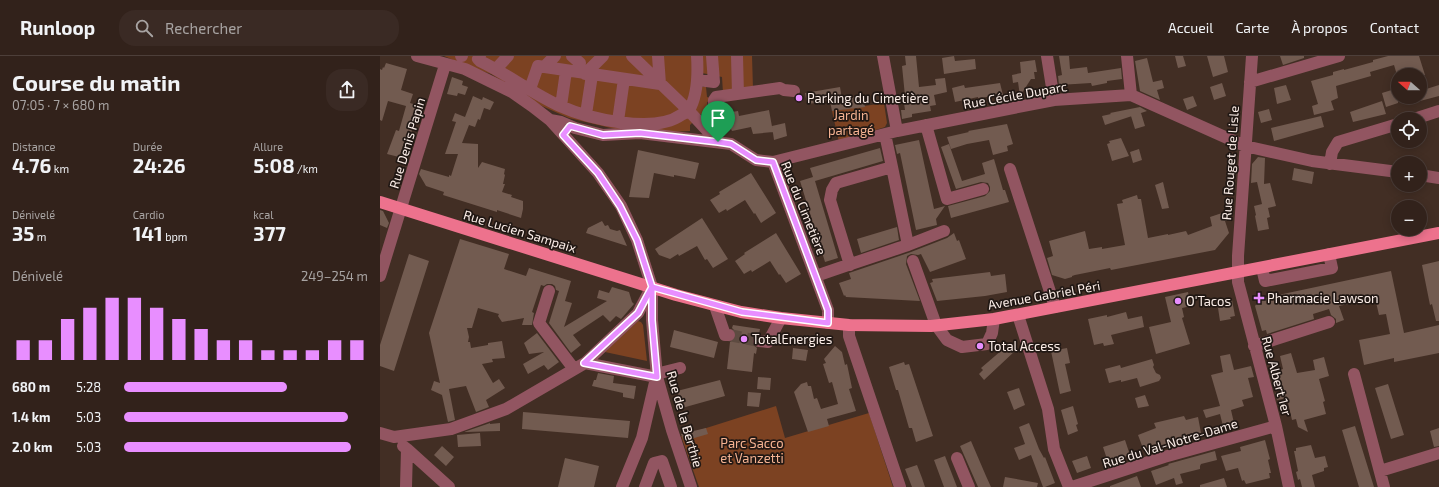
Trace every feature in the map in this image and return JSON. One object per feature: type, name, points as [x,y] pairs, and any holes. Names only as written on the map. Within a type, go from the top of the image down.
[{"type":"main road","name":"Rue Lucien Sampaix","points":[[380,202],[652,287]]},
{"type":"main road","name":"Avenue Gabriel Péri","points":[[652,287],[716,306],[781,318],[849,325],[936,325],[1018,315],[1439,233]]},
{"type":"street","name":"Rue de la Berthie","points":[[417,56],[445,65],[466,69],[494,83],[532,106],[566,130],[620,206],[637,240],[652,287],[652,320],[656,375],[691,487]]},
{"type":"street","points":[[480,56],[478,59],[480,61],[561,106],[586,114],[638,124],[657,124],[676,119],[688,110],[698,80],[697,56]]},
{"type":"street","points":[[496,69],[508,56]]},
{"type":"street","points":[[544,67],[555,56]]},
{"type":"street","points":[[530,89],[538,66],[566,71],[582,67],[603,56]]},
{"type":"street","points":[[632,56],[688,110],[718,142]]},
{"type":"street","points":[[658,56],[660,84]]},
{"type":"street","points":[[712,56],[716,97],[714,100],[713,130],[718,142]]},
{"type":"street","points":[[737,56],[738,94]]},
{"type":"street","points":[[883,56],[897,131]]},
{"type":"street","points":[[1047,56],[1054,100]]},
{"type":"street","points":[[1127,56],[1131,95]]},
{"type":"street","name":"Rue Rouget de Lisle","points":[[1238,272],[1252,56]]},
{"type":"street","points":[[1250,82],[1339,56]]},
{"type":"street","name":"Rue Denis Papin","points":[[380,276],[402,209],[445,65]]},
{"type":"street","points":[[582,67],[624,79],[660,84]]},
{"type":"street","points":[[582,67],[586,114]]},
{"type":"street","points":[[561,106],[566,71]]},
{"type":"street","points":[[618,121],[624,79]]},
{"type":"street","points":[[698,80],[714,82]]},
{"type":"street","points":[[716,97],[780,88],[794,91]]},
{"type":"street","name":"Rue Cécile Duparc","points":[[773,162],[897,131],[1054,100],[1131,95],[1245,146],[1330,164],[1391,171]]},
{"type":"street","points":[[1427,115],[1439,111]]},
{"type":"street","points":[[926,125],[947,199],[983,189]]},
{"type":"street","points":[[1330,164],[1332,152],[1338,142],[1391,126]]},
{"type":"street","name":"Rue du Cimetière","points":[[566,130],[603,135],[640,133],[731,144],[756,160],[773,162],[828,310],[828,323]]},
{"type":"street","points":[[886,134],[908,244]]},
{"type":"street","points":[[850,265],[830,200],[832,190],[836,183],[892,167]]},
{"type":"street","points":[[1010,169],[1055,307]]},
{"type":"street","points":[[1427,176],[1439,178]]},
{"type":"street","points":[[816,276],[944,230]]},
{"type":"street","points":[[913,261],[936,325],[947,340],[962,347],[987,344],[992,333],[994,319]]},
{"type":"street","name":"Rue Albert 1er","points":[[1238,272],[1238,282],[1276,426],[1289,487]]},
{"type":"street","points":[[380,433],[394,437],[451,429],[506,409],[579,366],[638,313],[652,287]]},
{"type":"street","points":[[549,291],[539,323],[579,366],[656,375],[680,368]]},
{"type":"street","points":[[716,306],[725,335],[729,336]]},
{"type":"street","points":[[1018,315],[1048,409],[1054,449],[1069,487]]},
{"type":"street","points":[[759,340],[768,342],[781,318]]},
{"type":"street","points":[[1254,346],[1329,322]]},
{"type":"street","points":[[849,325],[849,336],[900,487]]},
{"type":"street","points":[[1354,374],[1384,487]]},
{"type":"street","points":[[622,487],[642,438],[656,375]]},
{"type":"street","name":"Rue du Val-Notre-Dame","points":[[1072,487],[1164,457],[1276,426]]},
{"type":"street","points":[[394,437],[449,487]]},
{"type":"street","points":[[406,487],[407,449]]},
{"type":"street","points":[[1380,471],[1439,453]]},
{"type":"street","points":[[957,458],[969,487]]},
{"type":"street","points":[[644,487],[654,463],[662,461],[671,487]]},
{"type":"green space","points":[[444,56],[752,56],[753,89],[723,93],[722,77],[702,73],[702,87],[706,87],[707,97],[710,98],[710,101],[707,102],[707,114],[701,114],[690,125],[690,131],[670,132],[615,129],[569,118],[542,106],[491,74]]},
{"type":"green space","name":"Jardin partagé","points":[[884,103],[887,123],[885,127],[839,142],[832,111]]},
{"type":"green space","points":[[638,321],[643,325],[647,361],[605,352]]},
{"type":"green space","name":"Parc Sacco et Vanzetti","points":[[776,406],[785,438],[869,413],[893,487],[699,487],[681,436]]},
{"type":"building","points":[[905,56],[916,56],[919,87],[936,85],[935,79],[945,78],[947,92],[934,95],[936,105],[930,106],[931,111],[912,114],[912,117],[902,119],[901,110],[905,110],[902,66],[906,65]]},
{"type":"building","points":[[954,56],[955,61],[975,59],[976,69],[944,74],[942,58]]},
{"type":"building","points":[[1059,56],[1069,56],[1070,69],[1087,67],[1088,73],[1121,68],[1122,79],[1107,81],[1107,83],[1092,86],[1091,83],[1059,85],[1058,76],[1062,75]]},
{"type":"building","points":[[1175,56],[1183,56],[1186,66],[1178,68]]},
{"type":"building","points":[[1207,56],[1224,56],[1228,72],[1213,77]]},
{"type":"building","points":[[1280,56],[1304,56],[1304,58],[1283,65]]},
{"type":"building","points":[[1388,56],[1419,56],[1423,68],[1395,68],[1394,65],[1370,72],[1371,76],[1336,86],[1338,98],[1331,101],[1334,110],[1314,115],[1312,106],[1318,104],[1311,81],[1333,75],[1333,72],[1373,62],[1373,60]]},
{"type":"building","points":[[1147,58],[1153,82],[1162,80],[1164,88],[1157,90],[1160,100],[1140,91],[1135,61]]},
{"type":"building","points":[[1035,60],[1037,72],[1034,72],[1035,79],[1031,79],[1020,96],[1018,82],[1013,83],[1012,75],[1021,73],[1020,62]]},
{"type":"building","points":[[386,63],[407,69],[401,90],[413,94],[410,103],[420,106],[411,133],[408,138],[406,137],[399,157],[387,154],[396,130],[399,131],[406,106],[388,101],[382,121],[380,120],[380,69],[382,70],[383,67],[384,68]]},
{"type":"building","points":[[452,77],[463,81],[462,85],[468,87],[465,95],[458,93],[457,96],[447,94]]},
{"type":"building","points":[[1000,83],[1003,95],[978,97],[955,102],[952,88],[964,85],[965,88]]},
{"type":"building","points":[[1222,83],[1226,96],[1214,100],[1210,87]]},
{"type":"building","points":[[1286,85],[1291,100],[1277,104],[1274,88]]},
{"type":"building","points":[[1439,85],[1439,96],[1427,99],[1427,89]]},
{"type":"building","points":[[840,87],[842,99],[863,96],[865,107],[832,111],[830,101],[807,104],[805,93]]},
{"type":"building","points":[[1391,90],[1391,104],[1395,104],[1386,107],[1382,93]]},
{"type":"building","points":[[473,96],[482,100],[483,97],[494,102],[490,110],[484,108],[480,120],[478,119],[475,127],[469,125],[462,143],[478,144],[478,168],[482,162],[505,169],[503,184],[505,184],[502,192],[523,201],[521,218],[443,195],[444,192],[426,186],[419,174],[421,169],[449,177],[449,175],[451,176],[458,154],[445,154],[456,122],[452,121],[455,113],[465,117]]},
{"type":"building","points":[[1193,96],[1197,106],[1187,110],[1183,99]]},
{"type":"building","points":[[1382,101],[1386,114],[1353,122],[1350,112]]},
{"type":"building","points":[[1140,107],[1147,111],[1105,125],[1102,116]]},
{"type":"building","points":[[1269,109],[1272,120],[1261,123],[1258,112]]},
{"type":"building","points":[[769,110],[773,132],[753,134],[751,127],[732,131],[731,129],[728,130],[726,124],[726,113],[738,111],[739,116]]},
{"type":"building","points":[[1141,113],[1145,126],[1135,129],[1131,116]]},
{"type":"building","points":[[1321,116],[1324,127],[1274,141],[1271,128]]},
{"type":"building","points":[[785,123],[787,136],[774,140],[772,126]]},
{"type":"building","points":[[1007,124],[1013,144],[1007,146],[1008,151],[993,155],[989,140],[951,149],[947,137],[969,132],[968,131]]},
{"type":"building","points":[[1121,138],[1129,156],[1112,161],[1107,144],[1110,143],[1109,141]]},
{"type":"building","points":[[919,140],[934,209],[945,206],[936,219],[937,225],[916,230],[900,153],[897,154],[895,145]]},
{"type":"building","points":[[949,144],[962,181],[985,174],[982,163],[994,159],[1003,190],[1005,190],[1009,202],[951,218],[948,206],[985,196],[990,191],[990,187],[988,183],[981,182],[956,189],[941,147]]},
{"type":"building","points":[[880,148],[883,161],[815,181],[838,258],[825,262],[800,181],[813,177],[810,168]]},
{"type":"building","points":[[1139,149],[1142,160],[1133,163],[1130,152]]},
{"type":"building","points":[[638,150],[699,163],[695,179],[654,173],[649,198],[629,197]]},
{"type":"building","points":[[1258,157],[1265,158],[1264,184],[1270,183],[1276,206],[1268,208],[1270,217],[1267,218],[1269,229],[1258,231],[1254,206],[1262,204],[1257,182],[1251,183],[1252,164]]},
{"type":"building","points":[[1294,168],[1314,172],[1312,184],[1292,180]]},
{"type":"building","points":[[751,173],[776,213],[761,223],[745,200],[727,211],[726,209],[719,213],[710,200],[720,194],[719,192]]},
{"type":"building","points":[[1163,182],[1169,208],[1162,209],[1155,185]]},
{"type":"building","points":[[1137,195],[1138,199],[1141,199],[1148,238],[1186,231],[1188,235],[1212,226],[1210,217],[1225,212],[1227,221],[1225,221],[1229,233],[1215,250],[1111,270],[1110,268],[1075,275],[1065,279],[1052,275],[1047,258],[1053,256],[1049,241],[1085,231],[1089,249],[1102,247],[1102,249],[1125,245],[1117,204],[1123,203],[1122,200]]},
{"type":"building","points":[[380,210],[383,211],[389,223],[387,228],[380,225]]},
{"type":"building","points":[[702,218],[728,259],[713,268],[707,259],[705,260],[697,246],[679,256],[678,254],[670,259],[659,255],[655,249]]},
{"type":"building","points":[[602,221],[605,226],[608,225],[610,229],[617,231],[620,230],[627,246],[586,233],[588,228]]},
{"type":"building","points":[[897,227],[899,240],[861,253],[857,239]]},
{"type":"building","points":[[776,233],[801,274],[786,283],[770,261],[752,272],[751,270],[744,274],[735,261],[745,254],[744,253]]},
{"type":"building","points":[[954,233],[957,241],[959,240],[966,259],[930,272],[921,254],[911,254],[907,256],[906,264],[920,301],[844,296],[839,283],[851,279],[849,273],[911,252],[947,238]]},
{"type":"building","points":[[460,239],[509,254],[504,269],[526,276],[529,268],[571,281],[565,301],[572,303],[564,327],[607,301],[597,298],[599,290],[609,293],[612,287],[629,292],[634,304],[621,319],[616,316],[610,322],[603,315],[573,335],[581,345],[571,353],[549,323],[559,291],[556,290],[555,286],[552,284],[547,284],[544,286],[541,285],[532,312],[534,313],[532,325],[522,325],[524,318],[502,322],[498,316],[499,314],[478,308],[472,328],[467,328],[469,337],[468,342],[470,342],[471,348],[502,341],[505,358],[492,359],[493,362],[482,364],[493,383],[499,379],[505,388],[486,400],[489,407],[476,412],[466,386],[449,389],[455,420],[448,422],[442,395],[431,390],[434,381],[440,383],[429,333]]},
{"type":"building","points":[[409,254],[429,261],[394,371],[380,366],[380,345]]},
{"type":"building","points":[[1439,261],[1439,321],[1436,321],[1432,304],[1430,305],[1422,265]]},
{"type":"building","points":[[1391,271],[1404,333],[1439,325],[1439,353],[1394,362],[1394,358],[1364,365],[1359,340],[1390,334],[1386,314],[1379,315],[1375,298],[1339,306],[1344,320],[1336,323],[1336,319],[1331,315],[1329,309],[1313,314],[1314,319],[1267,334],[1266,330],[1262,331],[1255,306],[1260,299]]},
{"type":"building","points":[[990,272],[991,276],[1005,274],[1007,292],[937,301],[930,283],[933,282],[932,279]]},
{"type":"building","points":[[1188,292],[1191,306],[1182,308],[1184,317],[1182,318],[1190,344],[1156,354],[1149,327],[1171,322],[1165,297]]},
{"type":"building","points":[[1232,300],[1235,316],[1230,317],[1231,319],[1220,321],[1218,308],[1223,307],[1221,301]]},
{"type":"building","points":[[1126,312],[1128,319],[1142,316],[1144,327],[1111,335],[1114,344],[1104,346],[1103,343],[1094,345],[1088,319],[1107,315],[1107,317]]},
{"type":"building","points":[[733,325],[760,329],[759,334],[753,336],[752,340],[752,344],[757,348],[756,354],[754,353],[752,372],[727,369],[730,342],[735,339],[736,335],[736,332],[732,328]]},
{"type":"building","points":[[674,330],[718,342],[714,358],[670,347]]},
{"type":"building","points":[[537,333],[559,362],[548,370],[544,365],[528,374],[523,364],[544,352],[529,354],[524,343]]},
{"type":"building","points":[[1009,344],[1015,351],[984,380],[979,374],[983,370],[981,368]]},
{"type":"building","points":[[835,346],[842,352],[845,365],[847,364],[852,388],[849,389],[856,411],[827,419],[829,426],[808,432],[794,392],[801,384],[807,382],[808,386],[811,386],[814,399],[817,398],[821,409],[838,404],[832,382],[829,383],[823,364],[826,363],[824,359]]},
{"type":"building","points":[[793,348],[808,350],[806,361],[792,359]]},
{"type":"building","points":[[1067,348],[1070,363],[1065,364],[1071,391],[1060,394],[1051,351]]},
{"type":"building","points":[[1291,353],[1297,373],[1315,370],[1313,360],[1324,357],[1329,376],[1319,379],[1325,401],[1323,402],[1326,414],[1304,420],[1308,432],[1298,427],[1296,419],[1292,420],[1287,398],[1277,400],[1275,393],[1282,391],[1276,371],[1283,369],[1280,356]]},
{"type":"building","points":[[1230,354],[1234,370],[1251,366],[1254,377],[1248,378],[1253,397],[1242,400],[1244,406],[1231,410],[1234,423],[1223,426],[1220,414],[1206,418],[1203,410],[1220,406],[1211,375],[1223,372],[1220,356]]},
{"type":"building","points":[[1152,359],[1154,365],[1153,367],[1161,378],[1159,381],[1140,387],[1137,378],[1109,383],[1105,369],[1120,365],[1121,368]]},
{"type":"building","points":[[904,362],[905,365],[909,364],[933,436],[916,442],[912,428],[909,428],[898,390],[896,390],[889,367]]},
{"type":"building","points":[[598,373],[614,376],[613,383],[636,386],[634,399],[623,397],[623,393],[592,386]]},
{"type":"building","points":[[758,377],[771,378],[770,390],[757,389]]},
{"type":"building","points":[[720,380],[725,396],[682,408],[677,391]]},
{"type":"building","points":[[1388,384],[1404,435],[1391,439],[1375,388]]},
{"type":"building","points":[[1019,388],[1025,405],[1014,410],[1007,392]]},
{"type":"building","points":[[748,392],[761,393],[759,407],[747,406]]},
{"type":"building","points":[[1145,395],[1149,406],[1138,408],[1135,398]]},
{"type":"building","points":[[1073,406],[1078,424],[1076,425],[1078,431],[1068,435],[1061,410]]},
{"type":"building","points":[[523,412],[630,421],[628,438],[522,429]]},
{"type":"building","points":[[1184,416],[1186,420],[1198,417],[1201,433],[1174,440],[1174,442],[1144,451],[1138,435],[1156,428],[1154,423]]},
{"type":"building","points":[[490,423],[500,423],[500,431],[464,432]]},
{"type":"building","points":[[1029,423],[1055,483],[1045,487],[1043,487],[1031,455],[1019,460],[1014,448],[1025,444],[1019,427]]},
{"type":"building","points":[[1355,426],[1374,487],[1359,487],[1342,430]]},
{"type":"building","points":[[706,428],[708,434],[684,441],[681,434]]},
{"type":"building","points":[[1439,428],[1439,446],[1434,447],[1430,431]]},
{"type":"building","points":[[480,433],[481,446],[458,447],[457,435]]},
{"type":"building","points":[[1125,440],[1130,455],[1108,462],[1103,447]]},
{"type":"building","points":[[1265,440],[1270,459],[1268,460],[1271,473],[1269,473],[1270,478],[1246,484],[1244,480],[1242,481],[1238,468],[1226,471],[1221,456],[1241,451],[1240,447]]},
{"type":"building","points":[[971,441],[991,487],[978,487],[960,446]]},
{"type":"building","points":[[1311,445],[1315,458],[1325,456],[1328,467],[1324,468],[1324,471],[1312,475],[1315,487],[1302,487],[1296,472],[1298,471],[1294,451],[1296,451],[1296,448]]},
{"type":"building","points":[[442,446],[454,457],[446,466],[434,455]]},
{"type":"building","points":[[1215,451],[1217,460],[1201,464],[1200,469],[1180,474],[1183,483],[1176,485],[1174,478],[1156,485],[1151,471],[1169,465],[1168,464]]},
{"type":"building","points":[[945,456],[957,487],[944,487],[934,460]]},
{"type":"building","points":[[1087,456],[1091,468],[1077,473],[1072,461]]},
{"type":"building","points":[[565,458],[599,466],[594,487],[558,487]]},
{"type":"building","points":[[917,465],[925,487],[912,487],[905,469]]},
{"type":"building","points":[[1137,476],[1141,487],[1110,487],[1110,486]]},
{"type":"building","points":[[1005,477],[1038,483],[1037,487],[1003,487]]},
{"type":"building","points":[[1224,478],[1227,487],[1200,487],[1200,485]]},
{"type":"tunnel","points":[[729,335],[759,341]]},
{"type":"place","name":"Parking du Cimetière","points":[[799,98]]},
{"type":"place","name":"Pharmacie Lawson","points":[[1259,298]]},
{"type":"place","name":"O'Tacos","points":[[1178,301]]},
{"type":"place","name":"TotalEnergies","points":[[744,339]]},
{"type":"place","name":"Total Access","points":[[980,346]]},
{"type":"route","points":[[718,142],[640,133],[603,135],[570,126],[563,135],[598,173],[620,206],[637,240],[652,287],[652,320],[657,377],[584,363],[638,313],[652,287],[676,295],[742,312],[828,323],[828,310],[773,162],[756,160],[731,144],[718,142]]}]
